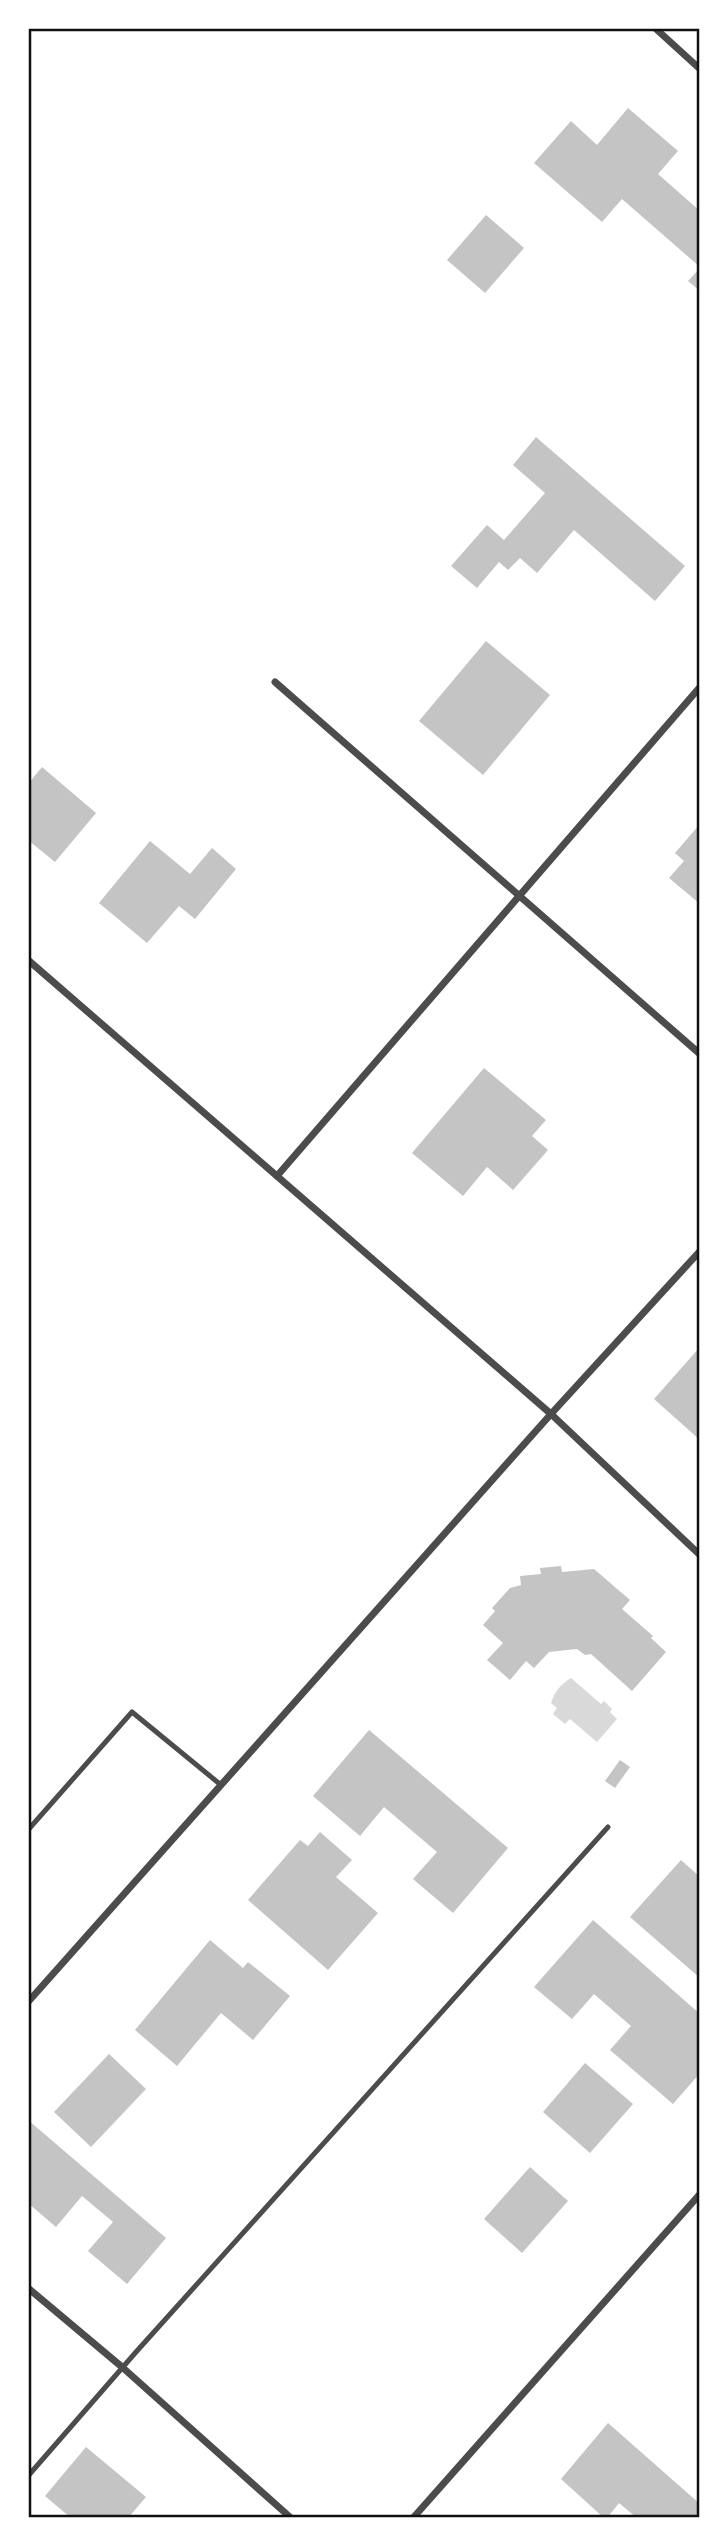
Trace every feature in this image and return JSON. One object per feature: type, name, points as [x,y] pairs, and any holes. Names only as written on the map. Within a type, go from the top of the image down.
[{"type":"street","points":[[655,28],[700,69]]},
{"type":"street","points":[[275,681],[700,1054]]},
{"type":"street","points":[[276,1176],[700,687]]},
{"type":"street","points":[[28,960],[551,1414],[700,1555]]},
{"type":"street","points":[[28,2003],[551,1414],[700,1251]]},
{"type":"street","points":[[413,2518],[700,2194]]},
{"type":"street","points":[[28,2288],[122,2367],[291,2518]]},
{"type":"lane","points":[[28,1830],[132,1712],[221,1785]]},
{"type":"lane","points":[[28,2476],[122,2367],[608,1827]]},
{"type":"shaded area","points":[[571,1678],[601,1704],[604,1701],[617,1719],[597,1742],[570,1719],[565,1724],[553,1714],[557,1708],[551,1703],[554,1695]]},
{"type":"building","points":[[628,108],[678,151],[658,174],[700,211],[700,267],[622,199],[602,222],[534,163],[571,121],[597,145]]},
{"type":"building","points":[[486,215],[524,248],[485,293],[447,260]]},
{"type":"building","points":[[700,268],[700,291],[688,281]]},
{"type":"building","points":[[536,437],[685,566],[655,601],[574,530],[537,573],[520,558],[508,570],[499,562],[477,588],[451,566],[487,525],[504,540],[545,493],[513,465]]},
{"type":"building","points":[[486,641],[550,695],[483,775],[419,721]]},
{"type":"building","points":[[42,767],[96,813],[55,862],[28,840],[28,784]]},
{"type":"building","points":[[700,824],[700,904],[669,878],[684,861],[675,853]]},
{"type":"building","points":[[150,841],[190,874],[212,848],[236,869],[195,919],[179,906],[147,943],[99,903]]},
{"type":"building","points":[[484,1068],[546,1120],[532,1136],[548,1150],[513,1190],[487,1167],[463,1196],[412,1153]]},
{"type":"building","points":[[700,1347],[700,1440],[654,1399]]},
{"type":"building","points":[[561,1566],[562,1572],[594,1569],[630,1600],[622,1609],[653,1636],[651,1638],[666,1652],[632,1691],[591,1654],[585,1655],[577,1649],[549,1652],[534,1668],[526,1661],[510,1680],[487,1660],[503,1643],[483,1625],[495,1611],[492,1608],[510,1588],[521,1585],[520,1576],[541,1574],[540,1568]]},
{"type":"building","points":[[369,1730],[508,1848],[453,1913],[413,1879],[437,1852],[384,1807],[360,1836],[313,1796]]},
{"type":"building","points":[[620,1760],[630,1767],[615,1788],[605,1781]]},
{"type":"building","points":[[320,1832],[352,1860],[336,1877],[378,1913],[328,1970],[248,1900],[300,1840],[308,1846]]},
{"type":"building","points":[[681,1860],[700,1877],[700,1978],[630,1917]]},
{"type":"building","points":[[593,1920],[700,2014],[700,2073],[673,2104],[610,2050],[631,2026],[594,1994],[572,2019],[534,1987]]},
{"type":"building","points":[[210,1940],[243,1968],[248,1962],[290,1996],[253,2040],[221,2013],[177,2066],[135,2030]]},
{"type":"building","points":[[109,2054],[146,2089],[91,2147],[54,2112]]},
{"type":"building","points":[[585,2063],[633,2104],[590,2153],[543,2112]]},
{"type":"building","points":[[28,2120],[166,2238],[127,2284],[88,2251],[113,2222],[82,2196],[56,2227],[28,2203]]},
{"type":"building","points":[[530,2167],[568,2201],[522,2253],[484,2219]]},
{"type":"building","points":[[608,2423],[700,2504],[700,2518],[637,2518],[619,2503],[607,2518],[604,2518],[561,2479]]},
{"type":"building","points":[[86,2447],[146,2497],[128,2518],[71,2518],[45,2496]]}]
